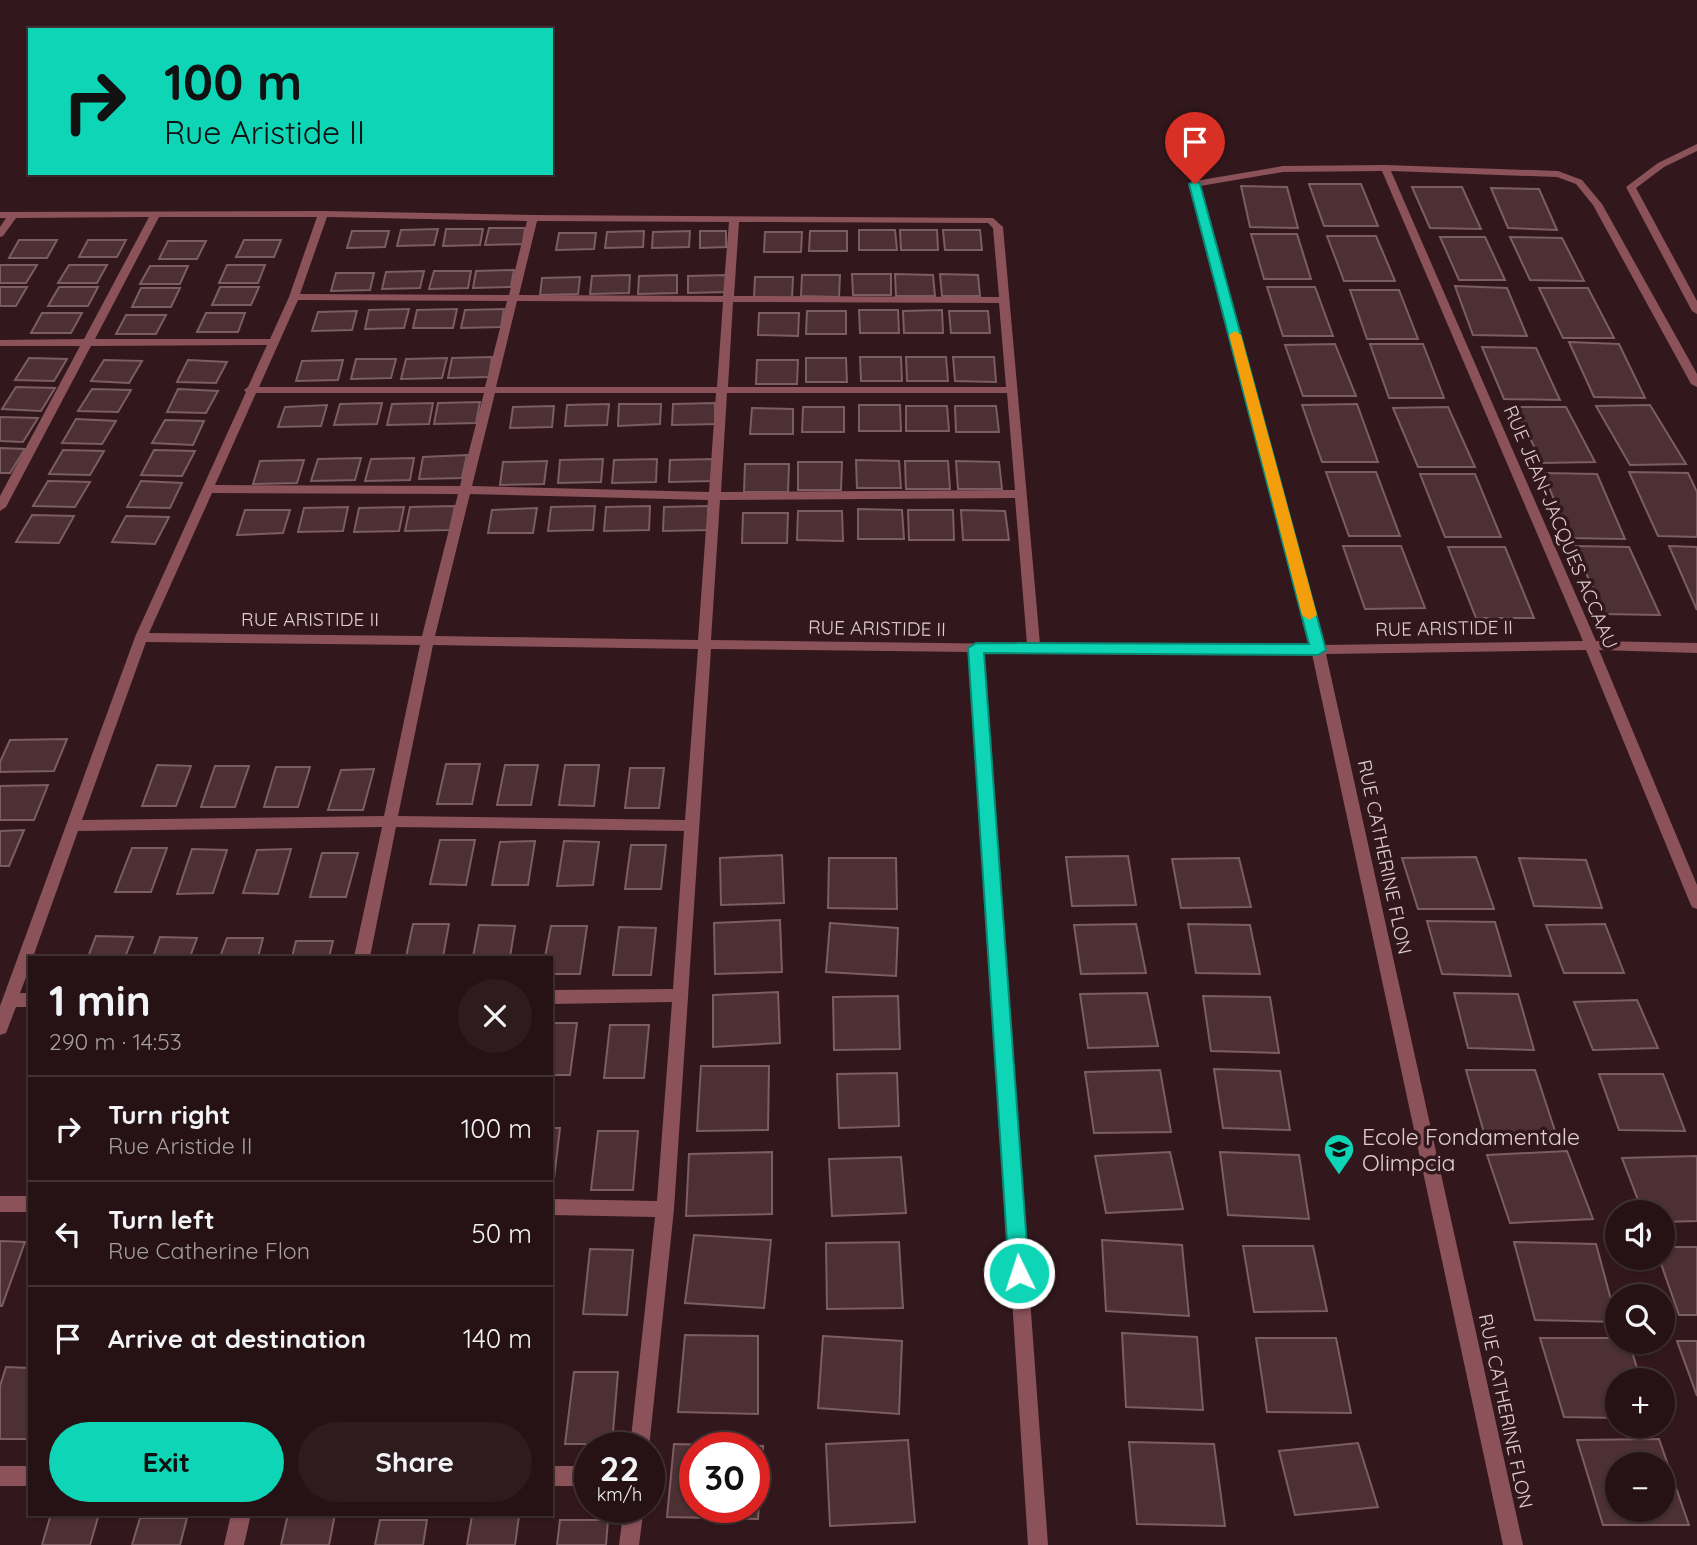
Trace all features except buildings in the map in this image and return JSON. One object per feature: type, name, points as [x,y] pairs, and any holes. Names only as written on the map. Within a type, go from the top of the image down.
[{"type":"street","points":[[1697,148],[1661,165],[1631,187],[1697,312]]},
{"type":"street","points":[[1385,168],[1558,174],[1580,182],[1597,204],[1697,384]]},
{"type":"street","name":"RUE CATHERINE FLON","points":[[1385,168],[1283,169],[1195,184],[1318,650],[1513,1545]]},
{"type":"street","name":"RUE JEAN-JACQUES ACCAAU","points":[[1385,168],[1591,645],[1697,903]]},
{"type":"street","points":[[0,1028],[141,637],[209,489],[271,342],[294,297],[323,214]]},
{"type":"street","points":[[0,215],[323,214],[533,218],[990,220],[998,227],[1034,648]]},
{"type":"street","points":[[0,234],[13,215]]},
{"type":"street","points":[[0,508],[155,216]]},
{"type":"street","points":[[362,956],[428,639],[533,218]]},
{"type":"street","points":[[642,1432],[665,1209],[734,219]]},
{"type":"street","points":[[294,297],[1004,300]]},
{"type":"street","points":[[0,343],[271,342]]},
{"type":"street","points":[[250,390],[1012,390]]},
{"type":"street","points":[[209,489],[465,490],[714,496],[1021,494]]},
{"type":"street","name":"RUE ARISTIDE II","points":[[141,637],[976,648],[1318,650],[1591,645],[1697,648]]},
{"type":"street","points":[[976,648],[1038,1545]]},
{"type":"street","points":[[73,826],[390,821],[692,826]]},
{"type":"street","points":[[553,997],[680,995]]},
{"type":"street","points":[[10,999],[28,1000]]},
{"type":"street","points":[[0,1204],[28,1204]]},
{"type":"street","points":[[553,1207],[665,1209]]},
{"type":"street","points":[[0,1476],[28,1476]]},
{"type":"street","points":[[553,1476],[574,1476]]},
{"type":"street","points":[[234,1545],[241,1516]]},
{"type":"street","points":[[629,1545],[632,1523]]},
{"type":"slow traffic","points":[[1235,335],[1309,615]]},
{"type":"place","name":"Ecole Fondamentale Olimpcia","points":[[1339,1176]]},
{"type":"route","points":[[1019,1273],[976,648],[1318,650],[1195,184]]}]
